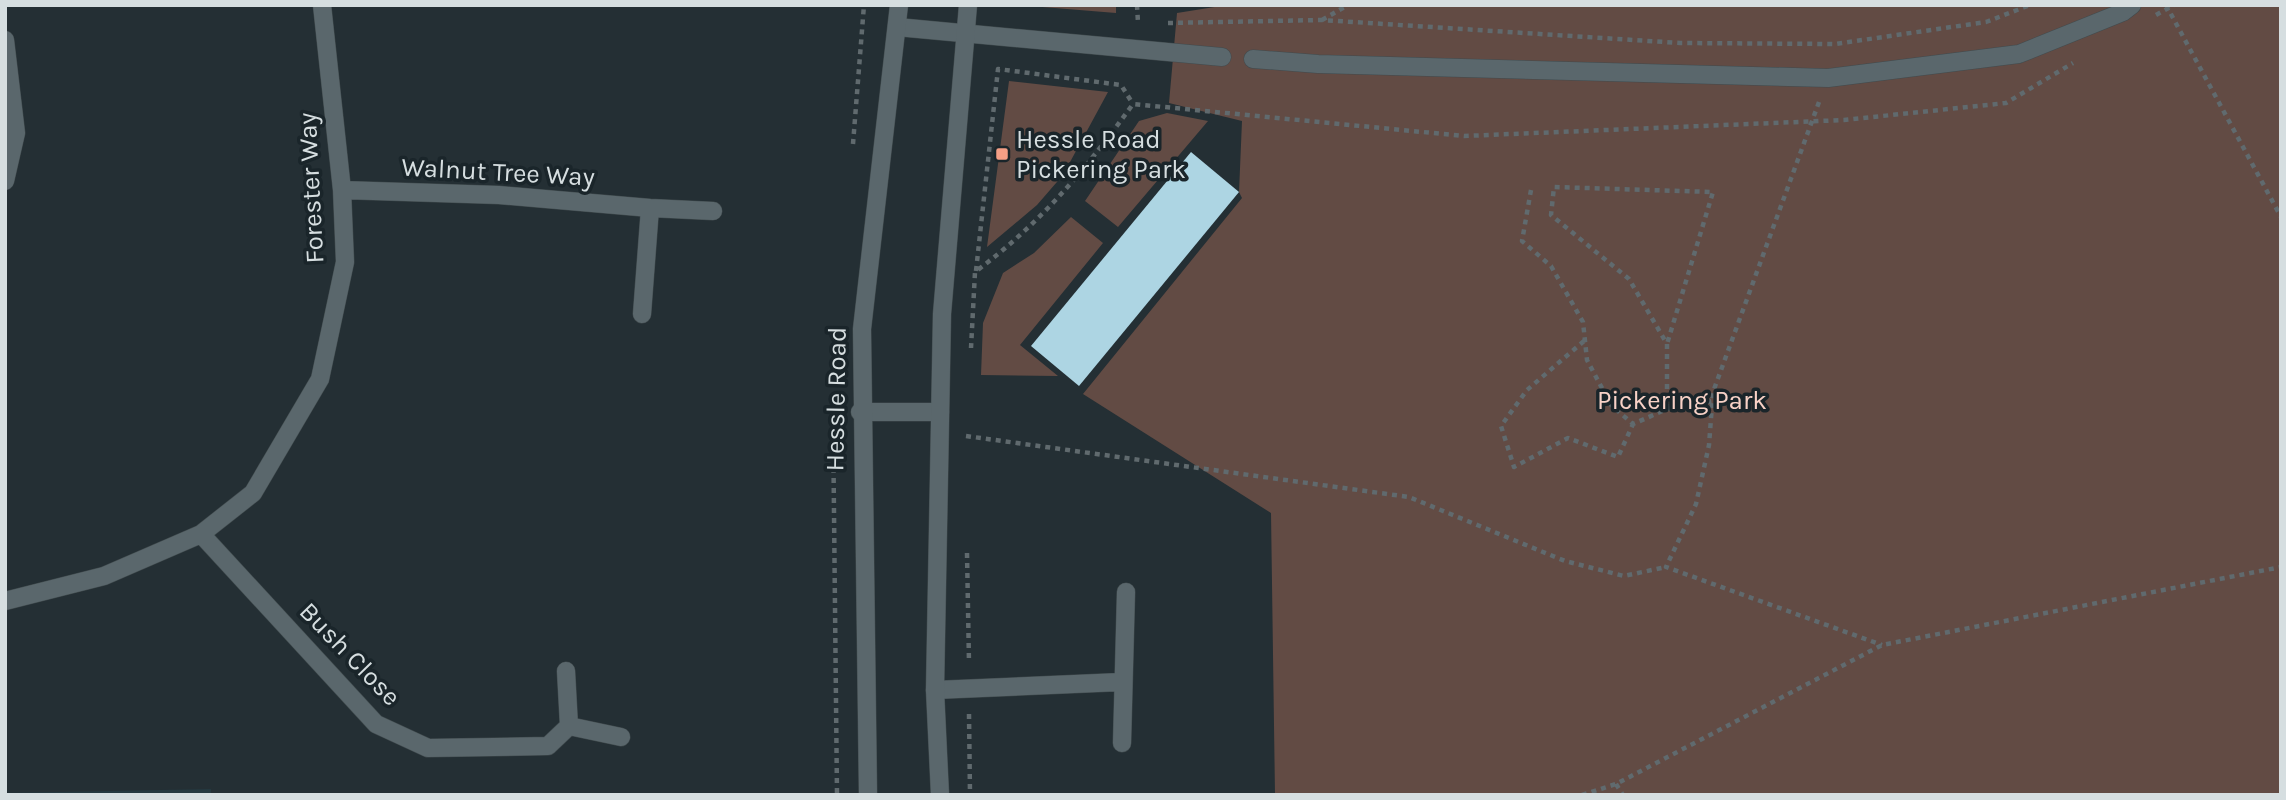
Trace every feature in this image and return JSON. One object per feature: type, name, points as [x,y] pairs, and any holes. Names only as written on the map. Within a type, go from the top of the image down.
[{"type":"street","name":"Forester Way","points":[[5,601],[104,576],[201,534],[253,493],[320,379],[345,262],[342,190],[322,5]]},
{"type":"street","name":"Hessle Road","points":[[867,795],[860,412],[862,329],[899,5]]},
{"type":"street","points":[[940,795],[935,690],[942,314],[968,5]]},
{"type":"street","points":[[1253,59],[1318,64],[1828,78],[2019,54],[2123,12],[2132,5]]},
{"type":"street","points":[[897,27],[1222,57]]},
{"type":"street","points":[[5,40],[16,133],[5,181]]},
{"type":"street","name":"Walnut Tree Way","points":[[342,190],[499,195],[713,211]]},
{"type":"street","points":[[642,314],[650,208]]},
{"type":"street","points":[[860,412],[940,412]]},
{"type":"street","name":"Bush Close","points":[[201,534],[376,724],[428,748],[548,746],[569,726]]},
{"type":"street","points":[[1122,743],[1121,682],[1126,592]]},
{"type":"street","points":[[566,671],[569,726],[621,737]]},
{"type":"street","points":[[935,690],[1121,682]]},
{"type":"path","points":[[858,80],[864,5]]},
{"type":"path","points":[[1137,5],[1137,23],[1146,23]]},
{"type":"path","points":[[1322,20],[1348,5]]},
{"type":"path","points":[[1159,23],[1322,20],[1680,43],[1835,44],[1986,22],[2030,5]]},
{"type":"path","points":[[2166,5],[2281,217]]},
{"type":"path","points":[[1133,104],[1464,136],[1812,121],[2006,103],[2083,57]]},
{"type":"path","points":[[971,354],[975,272],[998,69],[1121,85],[1133,104]]},
{"type":"path","points":[[1666,566],[1696,504],[1709,445],[1713,401],[1740,311],[1828,78]]},
{"type":"path","points":[[975,272],[1010,247],[1079,178],[1133,104]]},
{"type":"path","points":[[1667,344],[1629,279],[1551,215],[1554,187],[1713,192],[1667,344],[1667,409]]},
{"type":"path","points":[[1531,190],[1521,242],[1551,266],[1583,322],[1587,360],[1611,405],[1633,424]]},
{"type":"path","points":[[1584,340],[1527,390],[1501,426],[1514,467],[1568,438],[1618,457],[1633,424],[1667,409],[1713,401]]},
{"type":"path","points":[[966,450],[967,423]]},
{"type":"path","points":[[966,436],[1409,497],[1565,561],[1624,576],[1666,566],[1882,645]]},
{"type":"path","points":[[967,547],[969,671]]},
{"type":"path","points":[[1582,795],[1616,784],[1882,645],[2281,567]]},
{"type":"path","points":[[969,712],[970,795]]},
{"type":"path","points":[[1616,784],[1623,795]]},
{"type":"shaded area","points":[[211,789],[211,795],[5,795],[5,793]]},
{"type":"green space","points":[[1018,5],[1116,5],[1116,13]]},
{"type":"green space","name":"Pickering Park","points":[[1227,5],[2281,5],[2281,795],[1275,795],[1271,513],[1083,394],[1242,198],[1239,192],[1242,121],[1169,103],[1177,13]]},
{"type":"green space","points":[[1009,81],[1108,92],[1063,175],[1037,205],[987,247]]},
{"type":"green space","points":[[1167,113],[1208,121],[1118,227],[1085,201],[1139,121]]},
{"type":"green space","points":[[1071,217],[1103,243],[1020,345],[1058,376],[981,375],[983,323],[1003,273],[1034,253]]},
{"type":"building","points":[[1191,152],[1239,192],[1079,386],[1031,346]]},
{"type":"place","name":"Hessle Road Pickering Park","points":[[1002,154]]}]
